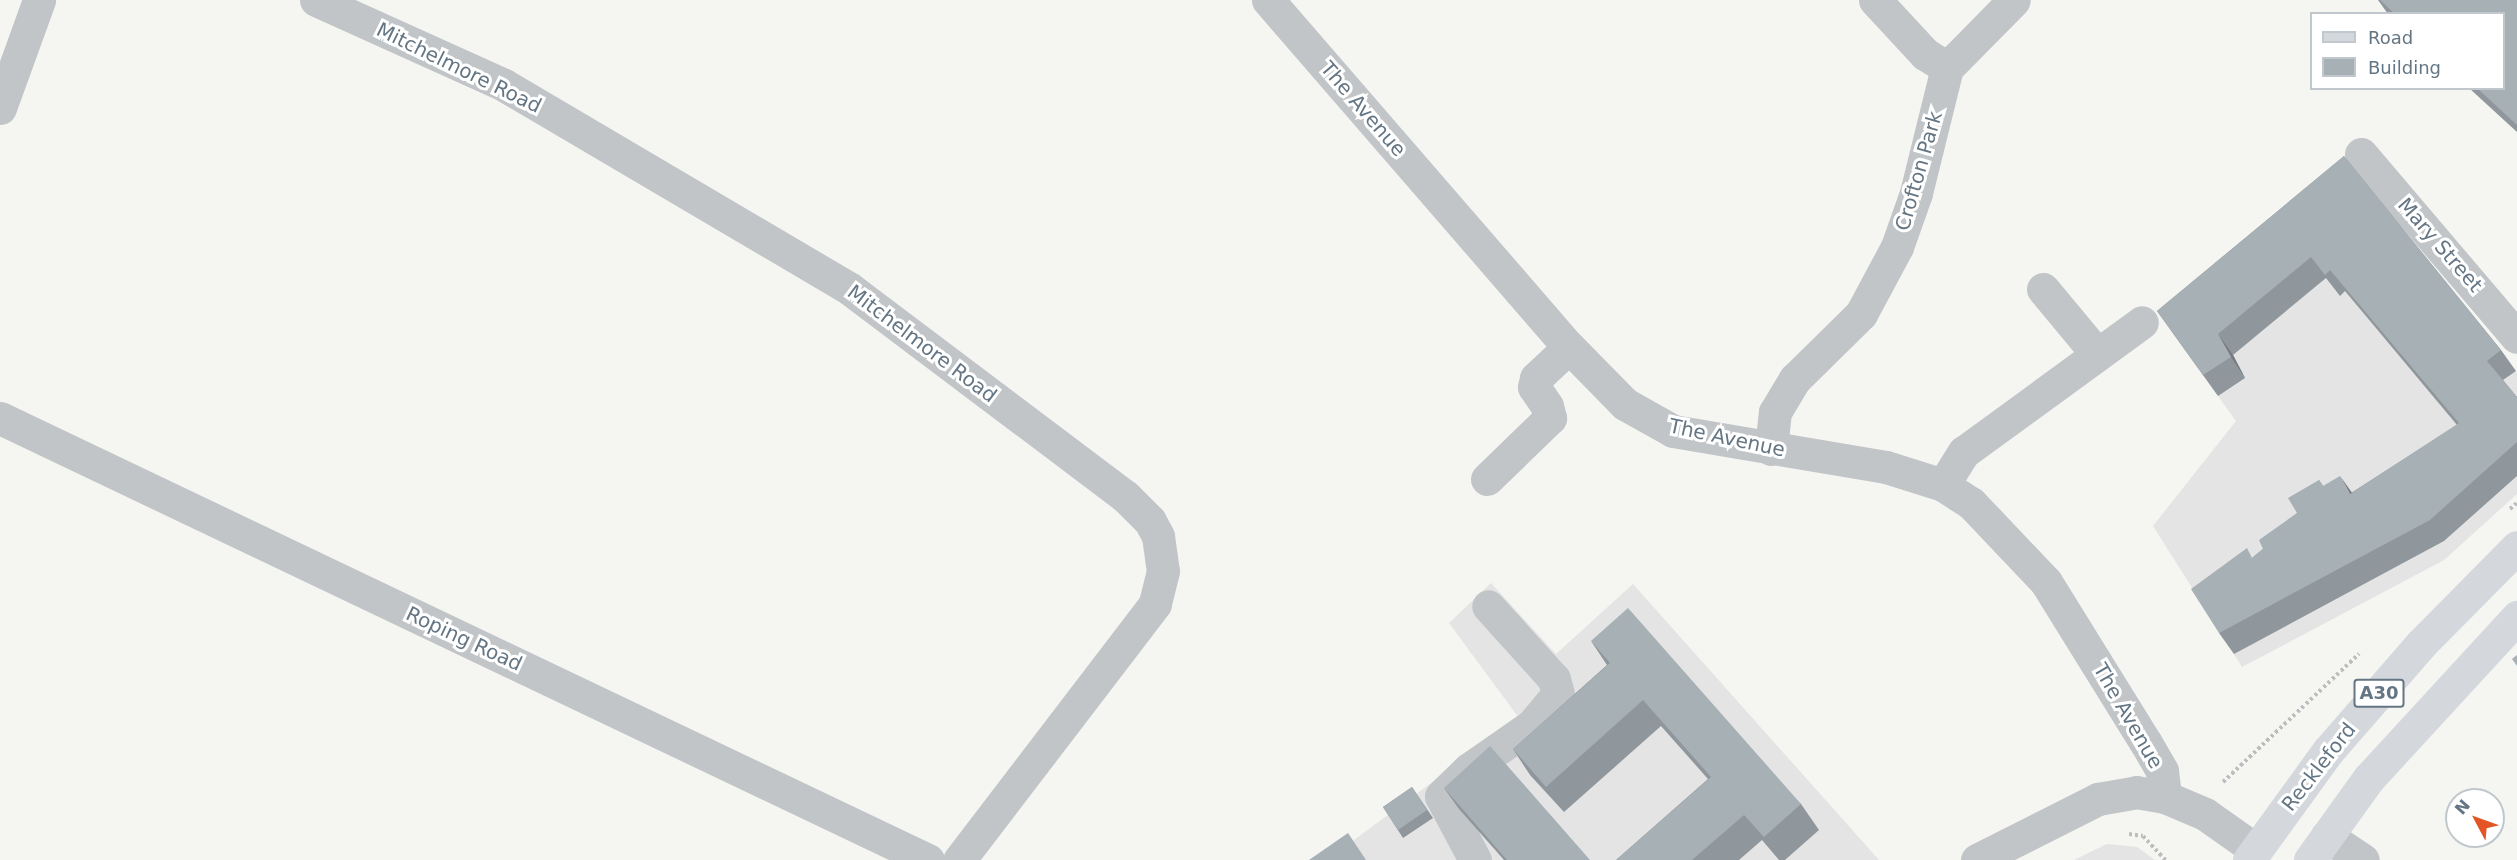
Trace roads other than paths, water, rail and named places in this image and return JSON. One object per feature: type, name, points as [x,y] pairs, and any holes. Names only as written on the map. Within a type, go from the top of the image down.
[{"type":"main road","name":"Reckleford","points":[[2252,855],[2328,751],[2421,645],[2517,547]]},
{"type":"main road","name":"A30","points":[[2319,848],[2369,778],[2517,617]]},
{"type":"street","points":[[0,108],[39,0]]},
{"type":"street","name":"Mitchelmore Road","points":[[316,0],[504,85],[850,290],[1125,496],[1150,521],[1158,537],[1163,562],[1155,604],[959,860]]},
{"type":"street","name":"The Avenue","points":[[1268,0],[1569,347],[1625,404],[1673,431],[1886,467],[1943,485],[1971,503],[2046,582],[2152,753],[2179,803]]},
{"type":"street","points":[[1875,0],[1925,54],[1947,68],[2014,0]]},
{"type":"street","name":"Crofton Park","points":[[1771,449],[1775,412],[1795,380],[1861,314],[1897,247],[1916,194],[1947,68]]},
{"type":"street","name":"Mary Street","points":[[2361,154],[2517,337]]},
{"type":"street","points":[[2043,290],[2097,354]]},
{"type":"street","points":[[1943,485],[1964,452],[2142,322]]},
{"type":"street","points":[[1487,479],[1550,418],[1547,406],[1534,387],[1536,378],[1569,347]]},
{"type":"street","name":"Roping Road","points":[[0,418],[928,860]]},
{"type":"street","points":[[1475,860],[1441,796],[1469,769],[1532,725],[1558,693],[1554,679],[1488,606]]},
{"type":"street","points":[[1977,860],[2098,799],[2136,792],[2179,803],[2252,855]]},
{"type":"street","points":[[2319,848],[2362,860]]}]
